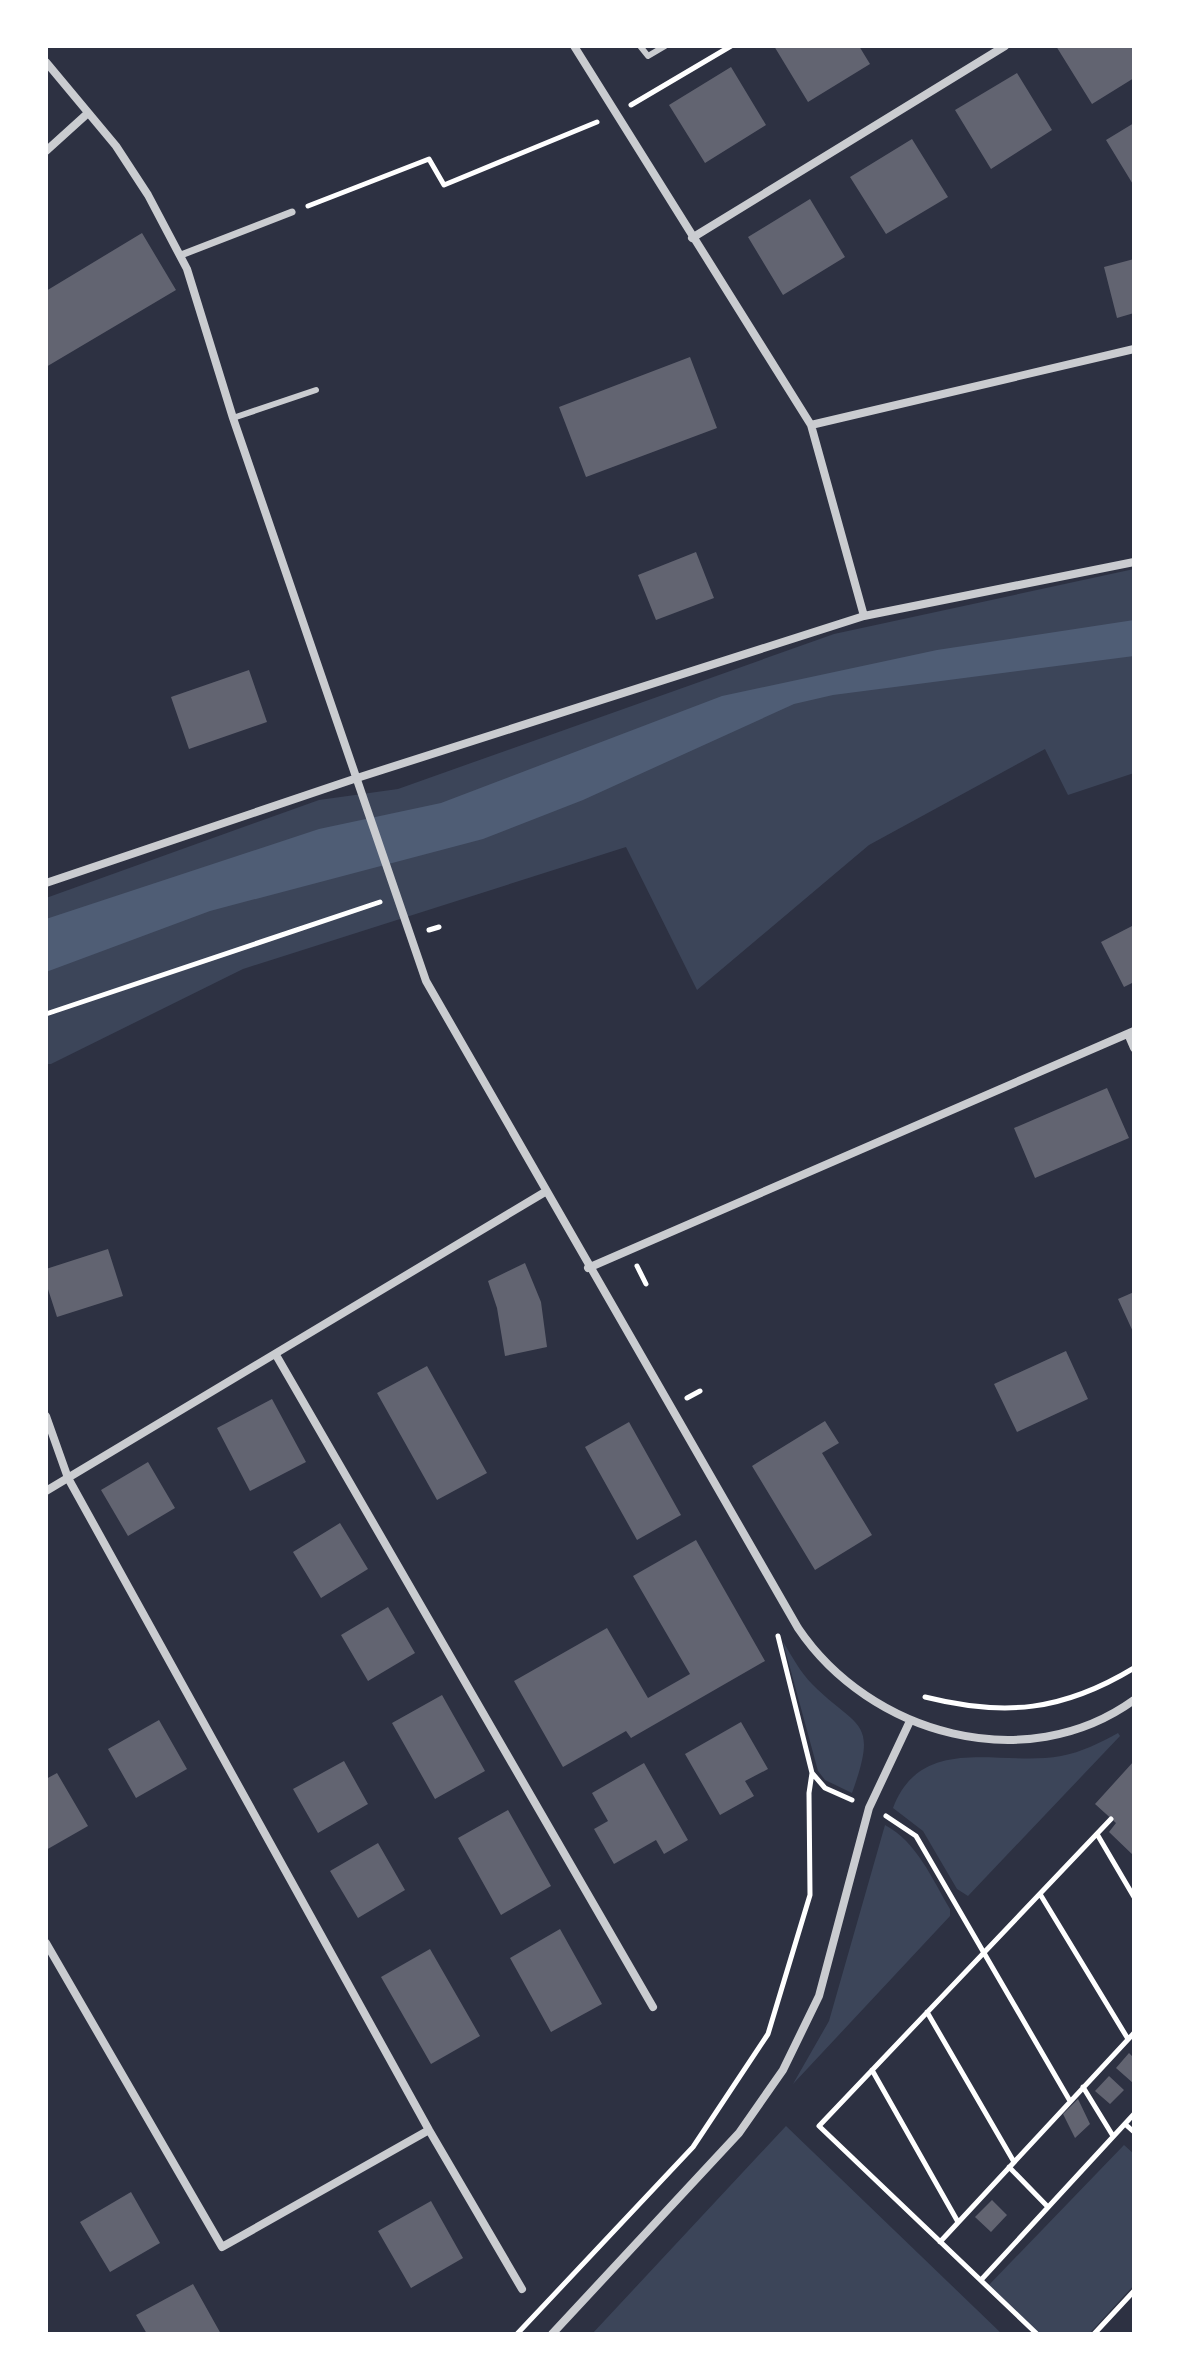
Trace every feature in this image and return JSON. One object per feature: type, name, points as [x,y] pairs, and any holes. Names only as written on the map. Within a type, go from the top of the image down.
[{"type":"street","points":[[574,46],[811,425],[864,616]]},
{"type":"street","points":[[692,238],[1005,46]]},
{"type":"street","points":[[46,62],[148,195],[181,255],[233,418],[426,981],[588,1268],[809,1644],[832,1669],[910,1721],[936,1731],[982,1739],[1055,1736],[1096,1722],[1134,1700]]},
{"type":"street","points":[[46,151],[88,113]]},
{"type":"street","points":[[181,255],[292,212]]},
{"type":"street","points":[[811,425],[1134,349]]},
{"type":"street","points":[[46,883],[357,778],[864,616],[1134,562]]},
{"type":"street","points":[[588,1268],[1131,1032],[1134,1048]]},
{"type":"street","points":[[46,1491],[545,1192]]},
{"type":"street","points":[[276,1355],[653,2007]]},
{"type":"street","points":[[46,1416],[68,1478],[429,2130],[522,2289]]},
{"type":"street","points":[[552,2334],[739,2133],[783,2070],[819,1996],[869,1808],[910,1721]]},
{"type":"street","points":[[46,1943],[222,2247],[429,2130]]},
{"type":"lane","points":[[640,46],[648,56],[665,46]]},
{"type":"lane","points":[[233,418],[316,390]]},
{"type":"path","points":[[292,212],[429,159],[444,185],[616,114],[731,46]]},
{"type":"path","points":[[46,1014],[396,897]]},
{"type":"path","points":[[517,2334],[693,2147],[768,2034],[810,1895],[809,1793],[812,1773],[777,1631]]},
{"type":"path","points":[[925,1697],[963,1707],[1042,1707],[1104,1686],[1134,1668]]},
{"type":"path","points":[[812,1773],[825,1788],[899,1821],[916,1836],[1070,2101]]},
{"type":"path","points":[[1037,2334],[819,2126],[1111,1819]]},
{"type":"path","points":[[1097,1834],[1134,1897]]},
{"type":"path","points":[[1040,1894],[1128,2039]]},
{"type":"path","points":[[927,2012],[1012,2165],[1048,2207]]},
{"type":"path","points":[[940,2242],[1134,2033]]},
{"type":"path","points":[[872,2070],[958,2222]]},
{"type":"path","points":[[1083,2087],[1113,2136]]},
{"type":"path","points":[[981,2280],[1134,2114]]},
{"type":"path","points":[[1125,2124],[1134,2132]]},
{"type":"path","points":[[1094,2334],[1134,2291]]},
{"type":"shaded area","points":[[1134,569],[1134,773],[1068,795],[1045,749],[869,845],[697,990],[626,847],[243,969],[46,1064],[46,898],[319,800],[398,789],[834,634]]},
{"type":"shaded area","points":[[1134,620],[1134,656],[833,695],[794,704],[583,800],[483,839],[210,911],[46,972],[46,919],[319,829],[441,803],[722,696],[937,650]]},
{"type":"shaded area","points":[[783,1642],[808,1679],[859,1728],[864,1751],[852,1793],[825,1780],[818,1771]]},
{"type":"shaded area","points":[[1118,1733],[1120,1736],[968,1896],[957,1889],[923,1831],[893,1808],[906,1784],[923,1769],[943,1761],[1061,1756],[1091,1747]]},
{"type":"shaded area","points":[[885,1825],[906,1841],[923,1862],[950,1909],[950,1916],[793,2084],[829,2021]]},
{"type":"shaded area","points":[[786,2126],[1002,2334],[592,2334]]},
{"type":"shaded area","points":[[1124,2145],[1134,2154],[1134,2285],[1089,2334],[1038,2334],[987,2287]]},
{"type":"building","points":[[774,46],[859,46],[870,64],[808,102]]},
{"type":"building","points":[[1056,46],[1134,46],[1134,78],[1092,104]]},
{"type":"building","points":[[731,67],[766,125],[705,163],[669,105]]},
{"type":"building","points":[[1017,73],[1052,130],[991,169],[955,110]]},
{"type":"building","points":[[1134,123],[1134,186],[1106,140]]},
{"type":"building","points":[[912,139],[948,197],[886,234],[850,177]]},
{"type":"building","points":[[810,199],[845,257],[783,295],[748,237]]},
{"type":"building","points":[[142,233],[176,290],[46,367],[46,291]]},
{"type":"building","points":[[1134,259],[1134,313],[1117,318],[1104,267]]},
{"type":"building","points":[[690,357],[717,428],[586,477],[559,407]]},
{"type":"building","points":[[696,552],[714,598],[656,620],[638,575]]},
{"type":"building","points":[[249,670],[267,722],[189,749],[171,697]]},
{"type":"building","points":[[1134,925],[1134,982],[1124,987],[1101,942]]},
{"type":"building","points":[[1107,1088],[1129,1138],[1035,1178],[1014,1128]]},
{"type":"building","points":[[108,1249],[123,1296],[57,1317],[46,1283],[46,1269]]},
{"type":"building","points":[[525,1263],[541,1302],[547,1347],[505,1356],[497,1308],[488,1281]]},
{"type":"building","points":[[1134,1292],[1134,1334],[1118,1299]]},
{"type":"building","points":[[1066,1351],[1088,1399],[1017,1432],[994,1384]]},
{"type":"building","points":[[427,1366],[487,1473],[437,1500],[377,1393]]},
{"type":"building","points":[[272,1399],[306,1462],[250,1491],[217,1428]]},
{"type":"building","points":[[825,1421],[839,1443],[822,1453],[872,1535],[815,1570],[752,1466]]},
{"type":"building","points":[[629,1422],[681,1515],[637,1540],[585,1447]]},
{"type":"building","points":[[148,1462],[175,1508],[128,1536],[101,1490]]},
{"type":"building","points":[[340,1523],[368,1569],[321,1598],[293,1552]]},
{"type":"building","points":[[696,1540],[765,1661],[631,1738],[626,1731],[563,1767],[514,1681],[607,1628],[648,1698],[690,1674],[633,1576]]},
{"type":"building","points":[[388,1607],[415,1653],[368,1681],[341,1635]]},
{"type":"building","points":[[442,1695],[485,1771],[435,1799],[392,1723]]},
{"type":"building","points":[[159,1720],[187,1769],[136,1798],[108,1749]]},
{"type":"building","points":[[741,1722],[768,1769],[745,1781],[754,1796],[720,1815],[685,1754]]},
{"type":"building","points":[[344,1761],[368,1804],[318,1833],[293,1789]]},
{"type":"building","points":[[1134,1761],[1134,1856],[1109,1832],[1116,1823],[1095,1804]]},
{"type":"building","points":[[644,1763],[688,1840],[664,1854],[656,1840],[614,1864],[594,1829],[608,1821],[592,1793]]},
{"type":"building","points":[[57,1773],[88,1826],[46,1850],[46,1779]]},
{"type":"building","points":[[508,1810],[551,1886],[501,1915],[458,1838]]},
{"type":"building","points":[[378,1843],[405,1890],[358,1918],[330,1871]]},
{"type":"building","points":[[560,1929],[602,2004],[551,2032],[510,1958]]},
{"type":"building","points":[[430,1949],[480,2036],[431,2064],[381,1977]]},
{"type":"building","points":[[1129,2053],[1134,2058],[1133,2083],[1116,2068]]},
{"type":"building","points":[[1109,2076],[1124,2090],[1110,2104],[1095,2091]]},
{"type":"building","points":[[1078,2099],[1090,2124],[1075,2138],[1063,2114]]},
{"type":"building","points":[[131,2192],[160,2243],[110,2272],[80,2222]]},
{"type":"building","points":[[992,2200],[1007,2215],[991,2232],[975,2217]]},
{"type":"building","points":[[431,2201],[463,2258],[411,2288],[378,2231]]},
{"type":"building","points":[[193,2284],[221,2334],[147,2334],[136,2315]]}]
